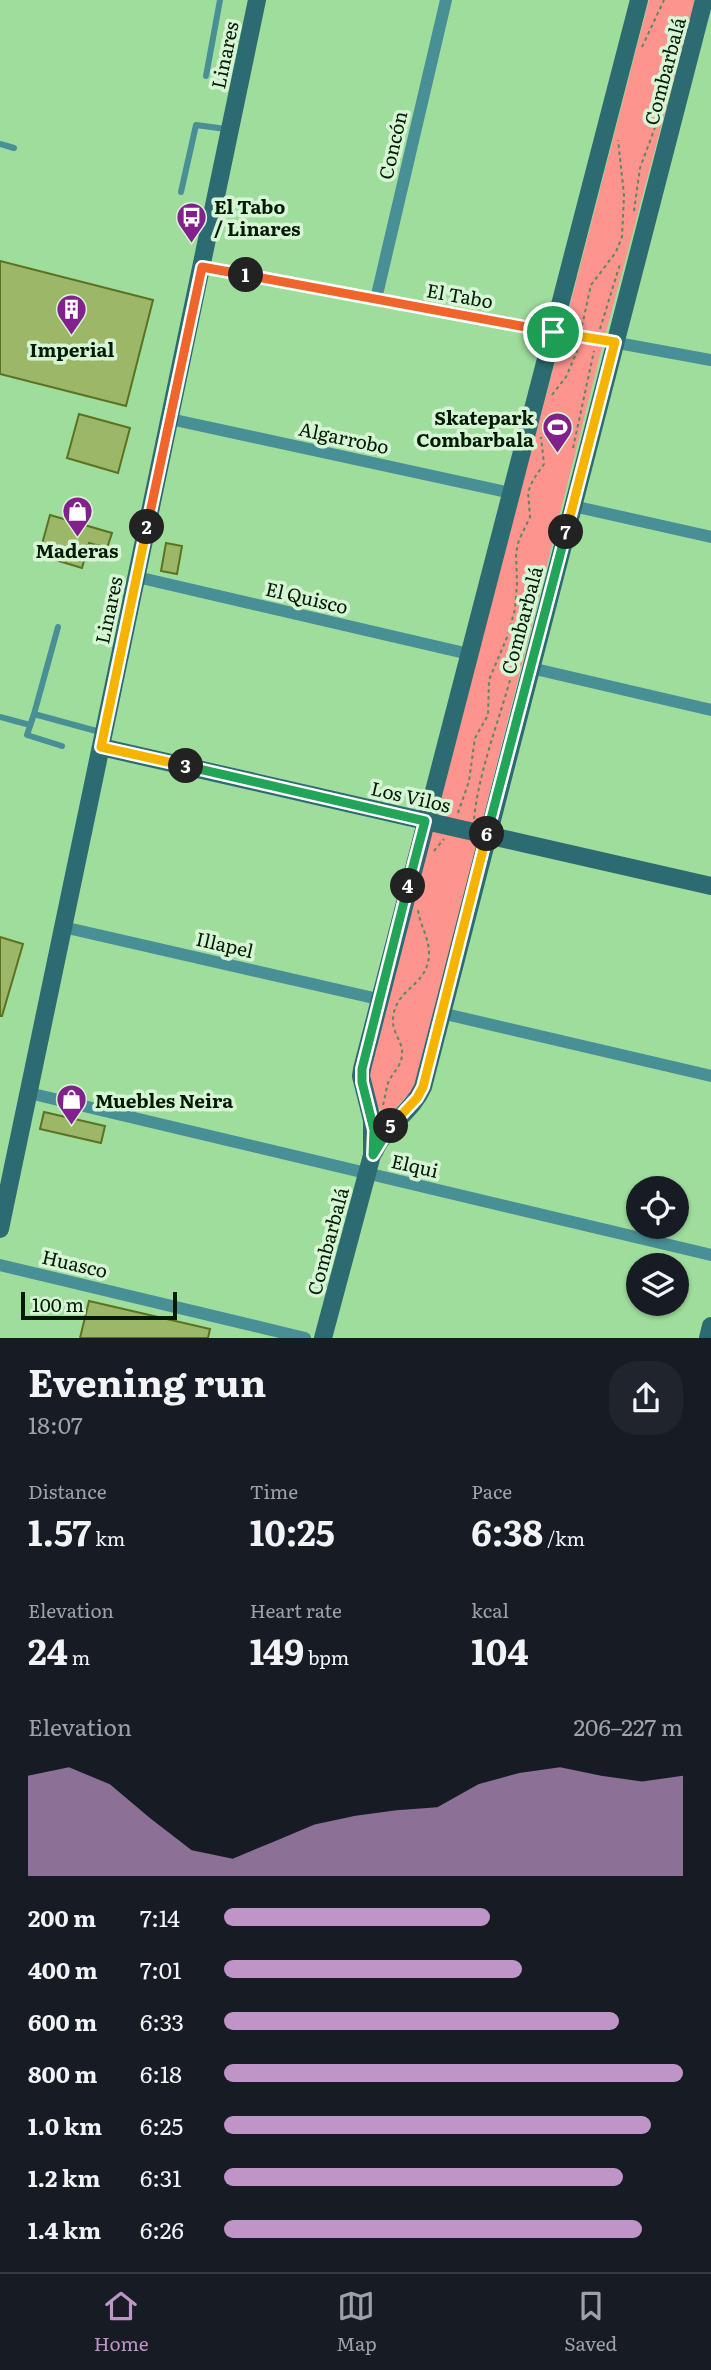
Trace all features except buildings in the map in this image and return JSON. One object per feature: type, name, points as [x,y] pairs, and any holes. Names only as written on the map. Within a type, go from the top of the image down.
[{"type":"main road","name":"Linares","points":[[0,1229],[257,0]]},
{"type":"main road","name":"Combarbalá","points":[[373,1155],[375,1113],[361,1076],[639,0]]},
{"type":"main road","name":"Combarbalá","points":[[323,1338],[373,1155],[385,1133],[417,1098],[423,1087],[480,834],[531,668],[705,0]]},
{"type":"main road","name":"Los Vilos","points":[[102,740],[425,821],[711,886]]},
{"type":"main road","points":[[375,1113],[388,1118],[400,1116]]},
{"type":"main road","points":[[708,1338],[711,1326]]},
{"type":"street","name":"Concón","points":[[376,299],[446,0]]},
{"type":"street","name":"El Tabo","points":[[202,267],[711,360]]},
{"type":"street","name":"Algarrobo","points":[[170,419],[511,493]]},
{"type":"street","points":[[573,506],[711,537]]},
{"type":"street","name":"El Quisco","points":[[136,577],[469,654]]},
{"type":"street","points":[[531,668],[711,710]]},
{"type":"street","name":"Illapel","points":[[63,926],[379,999]]},
{"type":"street","points":[[441,1013],[711,1076]]},
{"type":"street","name":"Elqui","points":[[29,1093],[711,1255]]},
{"type":"street","name":"Huasco","points":[[0,1265],[305,1338]]},
{"type":"lane","points":[[206,76],[220,0]]},
{"type":"lane","points":[[181,192],[196,125],[230,129]]},
{"type":"lane","points":[[0,144],[15,148]]},
{"type":"lane","points":[[58,627],[27,735],[62,746]]},
{"type":"lane","points":[[34,714],[102,740]]},
{"type":"lane","points":[[0,716],[30,726]]},
{"type":"path","points":[[639,54],[664,0]]},
{"type":"path","points":[[634,213],[640,168],[659,117]]},
{"type":"path","points":[[551,396],[571,367],[580,337],[588,292],[616,252],[624,230],[623,176],[618,137]]},
{"type":"path","points":[[572,455],[597,339],[623,256]]},
{"type":"path","points":[[431,855],[453,827],[469,781],[475,738],[488,715],[489,680],[508,635],[515,609],[517,546],[530,517],[527,499],[530,486],[544,464],[541,429]]},
{"type":"path","points":[[480,834],[480,783],[513,670],[531,594],[543,563]]},
{"type":"path","points":[[375,1113],[402,1055],[394,1031],[395,1008],[402,996],[422,977],[428,961],[428,945],[420,923],[419,902]]},
{"type":"shaded area","points":[[649,0],[695,0],[601,351],[415,1087],[391,1113],[375,1107],[365,1075]]},
{"type":"place","name":"El Tabo / Linares","points":[[191,244]]},
{"type":"place","name":"Imperial","points":[[72,337]]},
{"type":"place","name":"Skatepark Combarbala","points":[[557,455]]},
{"type":"place","name":"Maderas","points":[[77,538]]},
{"type":"place","name":"Muebles Neira","points":[[72,1127]]},
{"type":"route","points":[[202,267],[553,332],[615,342],[423,1087],[417,1098],[385,1133],[373,1155],[374,1130],[362,1082],[362,1069],[425,821],[101,747],[202,267]]}]
